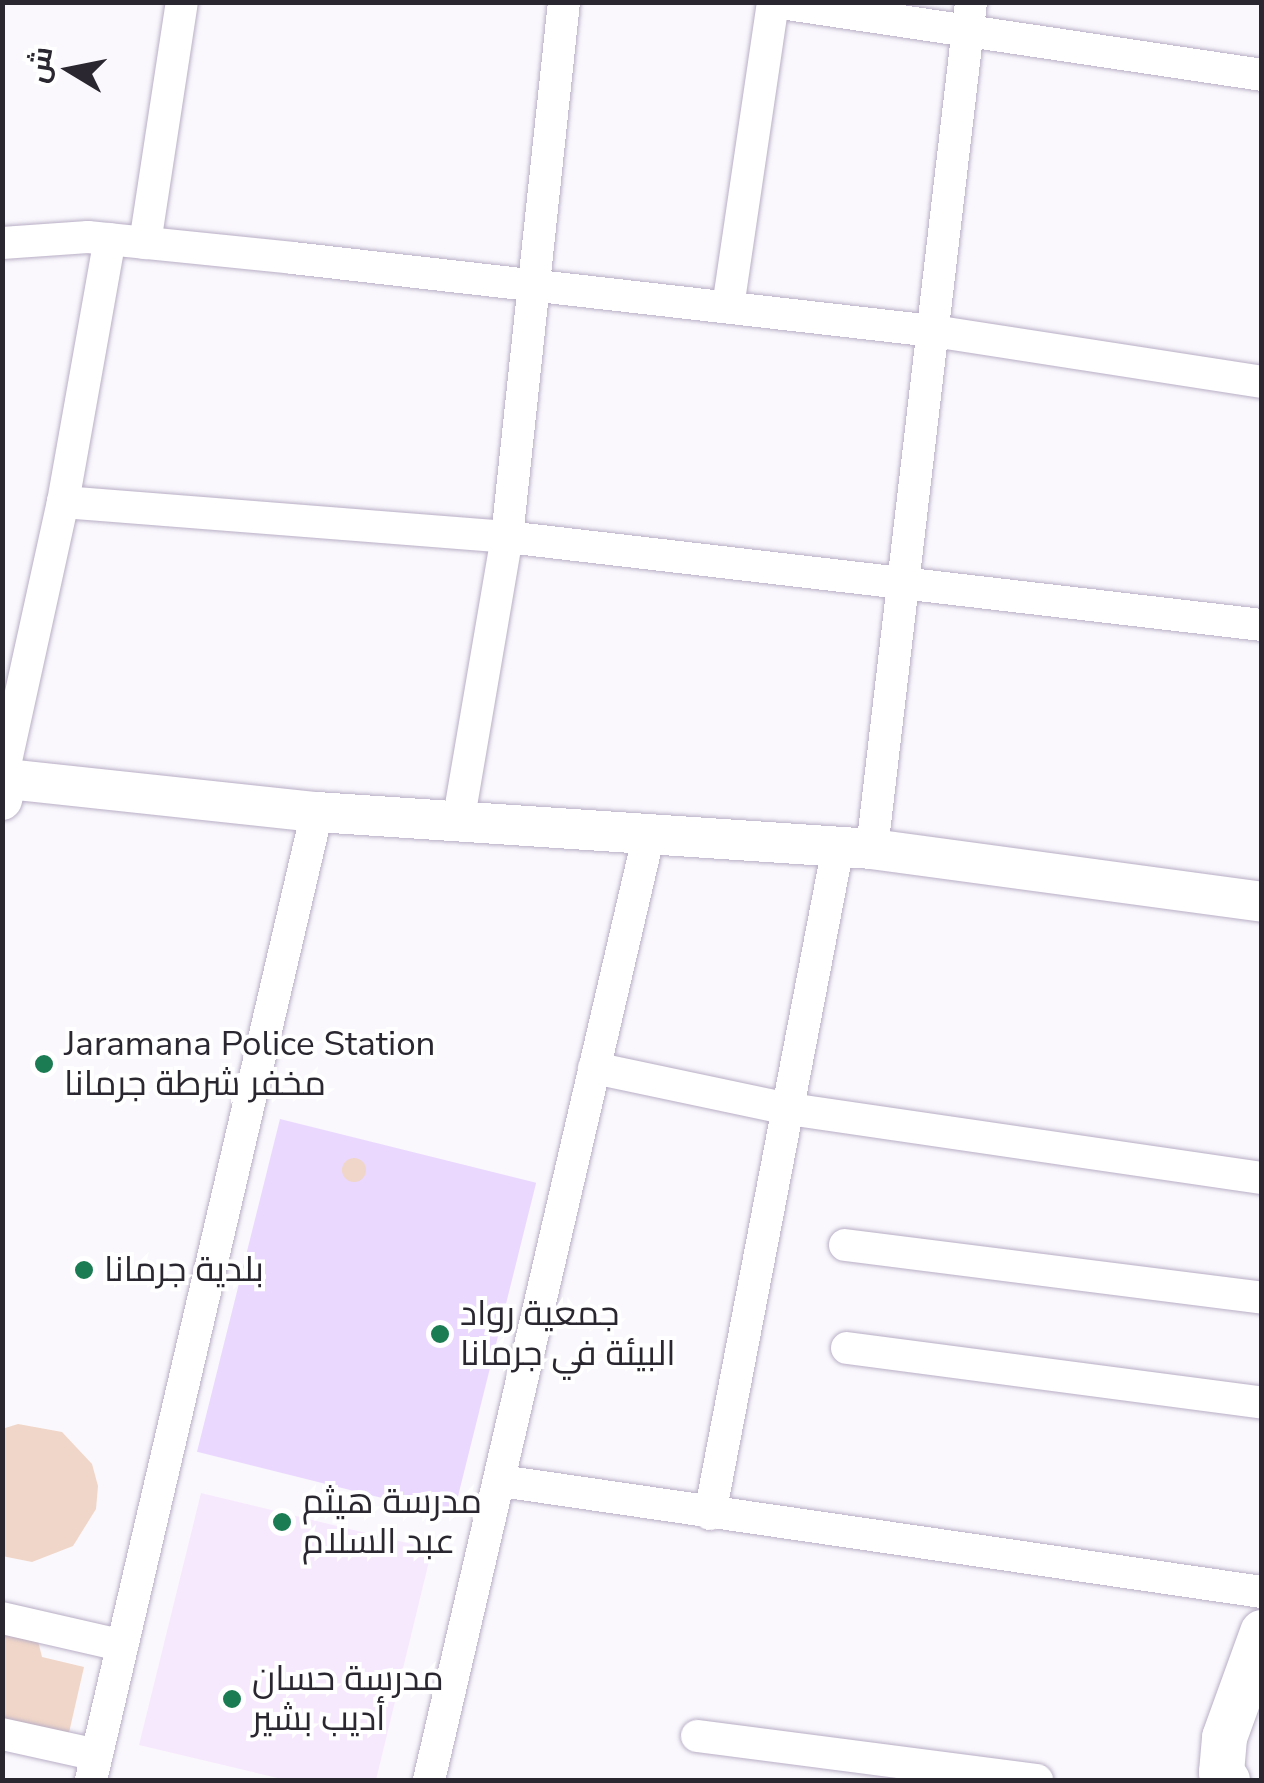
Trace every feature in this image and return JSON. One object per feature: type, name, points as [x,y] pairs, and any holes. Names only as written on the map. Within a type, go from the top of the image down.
[{"type":"main road","points":[[1183,1780],[1225,1759],[1262,1632]]},
{"type":"main road","points":[[1248,1780],[1262,1772]]},
{"type":"street","points":[[144,242],[182,2]]},
{"type":"street","points":[[458,823],[506,537],[564,2]]},
{"type":"street","points":[[728,307],[774,2],[970,16],[1262,75]]},
{"type":"street","points":[[710,1514],[789,1109],[855,848],[904,578],[970,16]]},
{"type":"street","points":[[110,239],[4,786],[648,838],[855,848],[1262,902]]},
{"type":"street","points":[[2,243],[110,239],[534,285],[933,331],[1262,382]]},
{"type":"street","points":[[62,502],[506,537],[904,578],[1262,625]]},
{"type":"street","points":[[2,1734],[94,1768],[318,812]]},
{"type":"street","points":[[430,1780],[648,838]]},
{"type":"street","points":[[594,1068],[789,1109],[1262,1178]]},
{"type":"street","points":[[845,1245],[1262,1298]]},
{"type":"street","points":[[847,1348],[1262,1403]]},
{"type":"street","points":[[502,1481],[1262,1592]]},
{"type":"street","points":[[2,1618],[120,1645]]},
{"type":"street","points":[[696,1736],[1037,1780]]},
{"type":"shaded area","points":[[280,1119],[536,1183],[453,1516],[197,1452]]},
{"type":"shaded area","points":[[201,1493],[432,1549],[376,1780],[286,1780],[139,1745]]},
{"type":"building","points":[[354,1158],[363,1161],[363,1179],[354,1182],[345,1179],[342,1170],[345,1161]]},
{"type":"building","points":[[18,1424],[62,1432],[92,1464],[98,1486],[96,1509],[73,1546],[32,1562],[2,1556],[2,1429]]},
{"type":"building","points":[[2,1633],[38,1641],[42,1657],[84,1667],[68,1737],[2,1722]]},
{"type":"place","name":"Jaramana Police Station مخفر شرطة جرمانا","points":[[44,1064]]},
{"type":"place","name":"بلدية جرمانا","points":[[84,1270]]},
{"type":"place","name":"جمعية رواد البيئة في جرمانا","points":[[440,1334]]},
{"type":"place","name":"مدرسة هيثم عبد السلام","points":[[282,1522]]},
{"type":"place","name":"مدرسة حسان أديب بشير","points":[[232,1699]]}]
